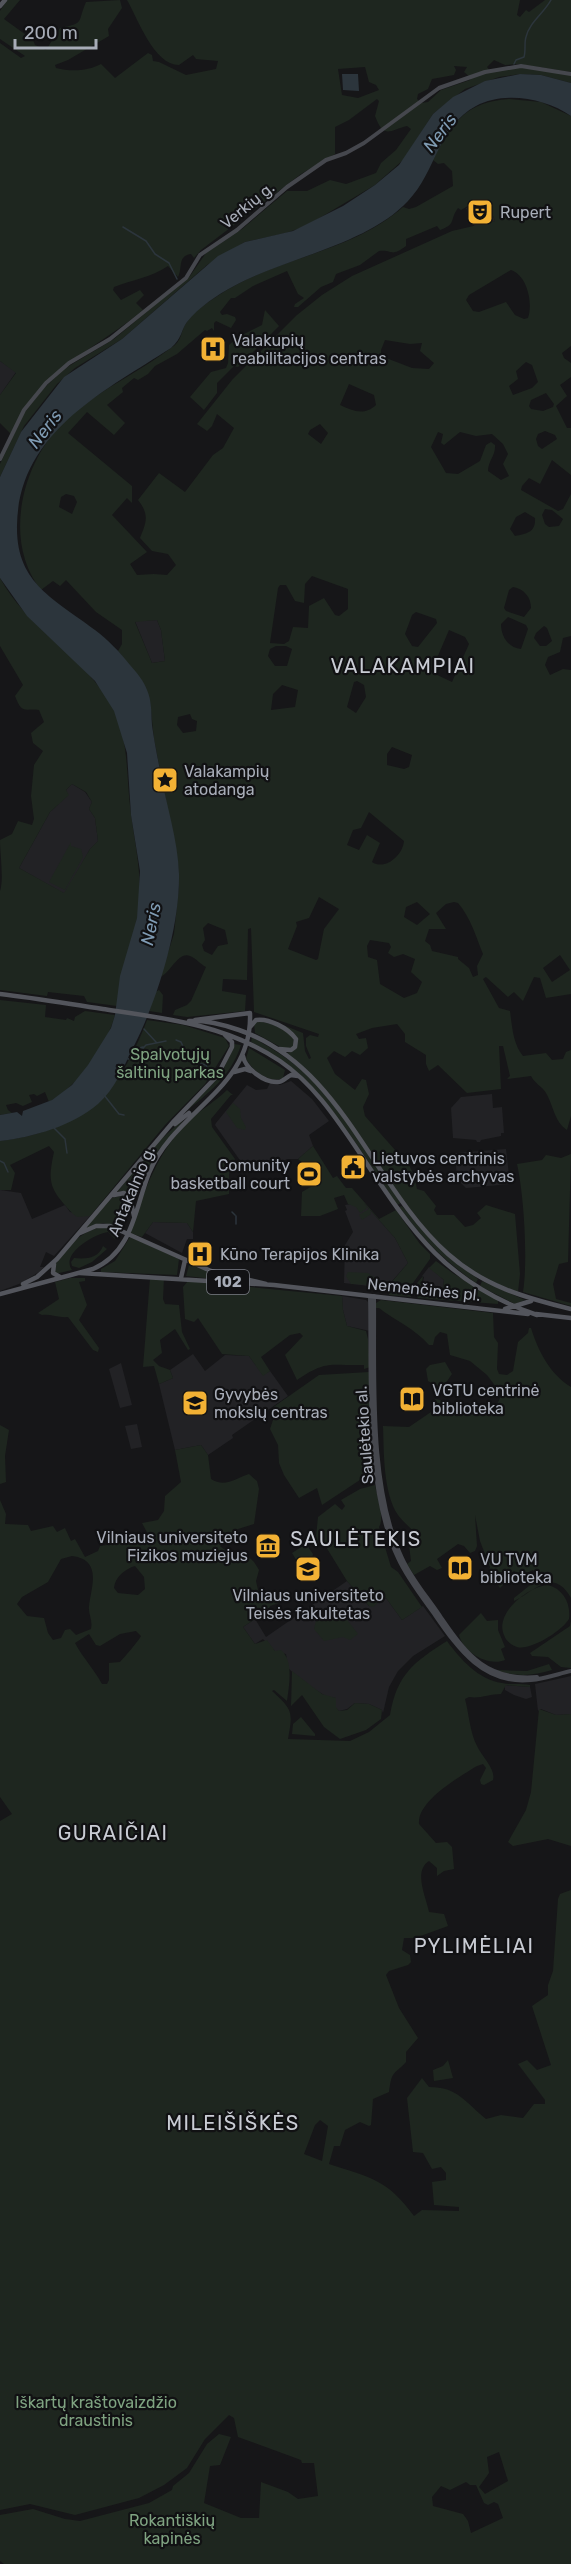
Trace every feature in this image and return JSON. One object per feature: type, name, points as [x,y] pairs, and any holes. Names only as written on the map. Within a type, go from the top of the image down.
[{"type":"main road","points":[[0,6],[5,0]]},
{"type":"main road","name":"Verkių g.","points":[[0,459],[24,410],[46,383],[69,363],[110,339],[186,278],[200,255],[237,230],[287,188],[326,160],[364,143],[440,88],[484,72],[521,66],[571,74]]},
{"type":"main road","points":[[0,994],[233,1028],[275,1047],[291,1050],[296,1044],[292,1033],[268,1021],[259,1019],[250,1027]]},
{"type":"main road","name":"Antakalnio g.","points":[[2,1294],[99,1266],[110,1259],[121,1246],[134,1219],[148,1174],[158,1154],[177,1129],[234,1072],[244,1050],[250,1027],[250,1013],[187,1021]]},
{"type":"main road","points":[[187,1021],[223,1033],[280,1061],[299,1076],[331,1111],[398,1209],[431,1251],[479,1287],[514,1306],[537,1315]]},
{"type":"main road","name":"Antakalnio g.","points":[[2,1294],[37,1277],[57,1259],[161,1136],[224,1067],[232,1045],[223,1033]]},
{"type":"main road","points":[[275,1047],[308,1073],[330,1098],[404,1205],[436,1243],[482,1280],[535,1301]]},
{"type":"main road","points":[[244,1050],[245,1062],[252,1071]]},
{"type":"main road","points":[[280,1061],[286,1069],[286,1077]]},
{"type":"main road","points":[[234,1072],[245,1069],[273,1082],[280,1082],[291,1075],[299,1076]]},
{"type":"main road","points":[[161,1136],[200,1106]]},
{"type":"main road","points":[[110,1197],[121,1193],[128,1196],[132,1203],[134,1219]]},
{"type":"main road","points":[[398,1209],[399,1205],[404,1205]]},
{"type":"main road","name":"Nemenčinės pl.","points":[[76,1236],[96,1226],[110,1226],[220,1274],[274,1286]]},
{"type":"main road","points":[[57,1259],[52,1271],[61,1277]]},
{"type":"main road","points":[[182,1278],[186,1260]]},
{"type":"main road","name":"Nemenčinės pl.","points":[[80,1273],[182,1278],[274,1286],[571,1318]]},
{"type":"main road","points":[[479,1287],[478,1282],[482,1280]]},
{"type":"main road","name":"Saulėtekio al.","points":[[372,1296],[378,1463],[394,1537],[412,1575],[460,1644],[478,1662],[488,1668],[509,1676],[532,1679]]},
{"type":"main road","name":"Saulėtekio al.","points":[[372,1296],[375,1463],[386,1525],[395,1552],[408,1575],[464,1656],[480,1668],[500,1678],[532,1679]]},
{"type":"main road","points":[[494,1309],[500,1304],[499,1298]]},
{"type":"main road","name":"102","points":[[502,1310],[522,1302],[535,1301],[571,1309]]},
{"type":"main road","points":[[553,1316],[558,1310],[554,1305]]},
{"type":"main road","points":[[532,1679],[571,1671]]},
{"type":"shaded area","points":[[487,200],[495,221],[475,227],[466,208]]},
{"type":"shaded area","points":[[0,361],[16,372],[0,395]]},
{"type":"shaded area","points":[[157,620],[161,630],[165,661],[152,663],[135,621]]},
{"type":"shaded area","points":[[72,784],[85,792],[92,802],[89,809],[95,818],[98,841],[90,849],[65,894],[19,868],[50,812],[68,795],[66,790]]},
{"type":"shaded area","points":[[291,1081],[312,1099],[329,1121],[309,1135],[313,1146],[298,1159],[287,1159],[270,1168],[244,1166],[215,1125],[216,1123],[247,1085],[256,1090],[267,1089],[270,1083],[280,1085]]},
{"type":"shaded area","points":[[492,1094],[493,1108],[502,1107],[504,1133],[480,1142],[453,1138],[451,1108],[461,1097]]},
{"type":"shaded area","points":[[506,1149],[510,1184],[466,1188],[457,1179],[455,1153]]},
{"type":"shaded area","points":[[0,1190],[21,1193],[32,1219],[65,1205],[70,1212],[90,1216],[54,1256],[46,1252],[40,1267],[44,1267],[39,1272],[19,1284],[0,1291]]},
{"type":"shaded area","points":[[363,1202],[395,1238],[408,1263],[386,1288],[344,1283],[345,1245],[353,1232],[345,1205]]},
{"type":"shaded area","points":[[153,1222],[187,1223],[193,1232],[193,1239],[187,1239],[182,1253],[145,1233]]},
{"type":"shaded area","points":[[429,1267],[444,1280],[442,1294],[421,1291],[424,1277],[422,1276]]},
{"type":"shaded area","points":[[342,1296],[368,1302],[370,1331],[347,1326]]},
{"type":"shaded area","name":"Gyvybės mokslų centras","points":[[193,1354],[205,1371],[225,1355],[249,1356],[263,1375],[270,1371],[288,1396],[232,1435],[233,1438],[208,1455],[201,1445],[175,1450],[159,1384],[173,1378],[170,1370]]},
{"type":"shaded area","points":[[121,1363],[132,1405],[120,1408],[109,1369]]},
{"type":"shaded area","points":[[137,1424],[142,1447],[131,1449],[125,1426]]},
{"type":"shaded area","points":[[347,1581],[369,1606],[386,1598],[402,1620],[423,1606],[445,1636],[413,1656],[398,1671],[389,1687],[383,1713],[382,1710],[369,1704],[355,1703],[339,1711],[336,1708],[336,1698],[327,1697],[302,1681],[288,1668],[286,1654],[275,1651],[263,1639],[255,1644],[243,1627],[255,1619],[266,1637]]},
{"type":"shaded area","points":[[571,1676],[571,1714],[556,1715],[541,1709],[538,1711],[535,1684]]},
{"type":"shaded area","points":[[505,1685],[530,1687],[532,1697],[526,1699],[514,1695],[505,1690]]},
{"type":"green space","points":[[7,0],[20,0],[4,19],[33,40],[35,45],[46,50],[60,28],[79,21],[86,2],[120,0],[122,8],[108,29],[109,36],[55,65],[56,68],[73,70],[91,68],[101,64],[115,78],[148,53],[152,55],[153,61],[186,75],[216,69],[218,61],[196,59],[193,55],[179,65],[162,58],[148,40],[127,0],[520,0],[517,15],[520,17],[526,10],[529,12],[545,0],[571,0],[571,72],[519,64],[505,65],[494,60],[487,67],[491,72],[519,67],[571,75],[571,83],[541,75],[520,74],[499,77],[465,89],[433,114],[403,160],[375,185],[306,226],[245,242],[207,265],[122,339],[75,368],[57,384],[24,426],[0,477],[0,464],[24,413],[43,389],[64,369],[114,339],[190,276],[206,253],[242,229],[287,191],[307,191],[330,180],[346,184],[376,173],[381,163],[396,150],[411,129],[407,126],[388,132],[381,128],[375,116],[379,101],[377,99],[349,120],[335,127],[335,154],[301,174],[201,250],[194,258],[191,254],[184,257],[178,277],[168,266],[149,276],[114,287],[113,290],[121,300],[140,290],[144,295],[136,303],[143,310],[52,377],[23,411],[11,434],[0,423],[0,395],[16,373],[0,361],[0,43],[21,58],[25,56],[0,39],[0,11]],"holes":[[[454,66],[467,67],[464,72],[471,78],[470,80],[441,90],[428,102],[421,103],[417,99],[418,94],[428,89],[432,79],[454,75],[456,70]],[[365,67],[369,82],[376,85],[379,90],[358,98],[342,95],[338,69]]]},
{"type":"green space","points":[[509,99],[541,102],[571,116],[571,346],[562,353],[564,358],[571,363],[571,377],[560,385],[567,396],[556,406],[567,428],[571,428],[571,475],[552,460],[540,484],[529,478],[521,490],[558,511],[563,509],[571,494],[571,636],[563,638],[560,652],[548,657],[545,665],[550,675],[563,669],[571,670],[571,994],[546,998],[540,978],[534,977],[523,1001],[514,992],[508,997],[486,977],[483,979],[499,1008],[510,1011],[515,1040],[523,1056],[546,1053],[552,1060],[563,1059],[566,1052],[571,1050],[571,1116],[567,1130],[557,1118],[546,1093],[531,1076],[507,1079],[510,1076],[503,1046],[499,1046],[501,1089],[467,1093],[438,1065],[429,1071],[426,1055],[405,1042],[405,1034],[397,1024],[372,1028],[356,1034],[359,1039],[366,1038],[368,1048],[360,1055],[352,1051],[345,1057],[334,1051],[327,1058],[335,1074],[355,1090],[362,1079],[366,1080],[369,1094],[363,1107],[365,1116],[410,1167],[417,1189],[424,1191],[436,1206],[434,1210],[437,1215],[454,1215],[465,1227],[473,1225],[481,1218],[477,1213],[486,1205],[515,1214],[520,1274],[518,1292],[475,1273],[442,1246],[397,1191],[336,1103],[313,1077],[286,1053],[291,1052],[298,1039],[294,1033],[278,1023],[303,1033],[305,1051],[309,1059],[311,1058],[306,1046],[306,1038],[310,1035],[318,1037],[319,1034],[254,1012],[251,928],[248,929],[247,980],[223,979],[222,991],[246,995],[245,1011],[187,1017],[173,1015],[175,1010],[191,1001],[206,967],[186,955],[160,977],[174,934],[179,886],[178,863],[154,739],[150,701],[142,681],[118,651],[122,644],[122,630],[96,612],[66,580],[60,586],[53,581],[41,590],[29,569],[22,546],[20,522],[23,497],[30,474],[41,451],[55,431],[72,414],[175,345],[185,325],[195,313],[238,284],[336,246],[382,223],[403,207],[409,209],[416,207],[453,186],[452,171],[444,163],[438,164],[433,160],[446,135],[462,117],[471,110],[494,101]],"holes":[[[487,200],[495,221],[452,231],[352,276],[322,295],[297,315],[232,380],[197,424],[207,431],[217,414],[234,428],[223,448],[213,455],[185,492],[159,473],[138,500],[146,519],[140,538],[152,551],[168,554],[176,565],[167,575],[137,575],[130,564],[147,552],[112,515],[127,498],[132,503],[132,486],[68,433],[87,412],[114,435],[125,423],[107,405],[123,392],[122,388],[134,378],[138,380],[148,374],[155,366],[177,354],[205,330],[212,328],[214,331],[216,321],[231,328],[236,320],[235,317],[222,315],[220,312],[231,298],[287,271],[298,294],[304,298],[295,304],[294,307],[298,307],[321,287],[333,282],[336,274],[360,265],[379,251],[397,252],[406,246],[406,239],[437,226],[440,230],[445,228],[451,224],[458,208],[461,210],[473,203]],[[511,270],[522,278],[528,291],[530,305],[528,318],[524,319],[515,315],[506,302],[479,312],[473,311],[466,300],[469,295]],[[385,340],[410,344],[422,343],[420,351],[434,363],[429,369],[412,368],[381,356]],[[526,362],[532,365],[538,382],[532,388],[513,395],[509,386],[518,379],[516,371]],[[349,384],[374,395],[376,405],[367,410],[354,411],[340,405]],[[546,393],[554,404],[553,407],[543,411],[531,409],[529,406],[531,400]],[[320,424],[328,433],[321,444],[308,434]],[[545,431],[555,435],[557,439],[542,449],[538,446],[536,439],[538,434]],[[438,432],[443,434],[441,443],[444,445],[460,432],[476,436],[492,434],[503,444],[508,454],[503,464],[509,476],[501,480],[488,471],[495,449],[495,445],[491,442],[486,445],[480,461],[458,474],[446,473],[431,447]],[[66,494],[74,496],[77,502],[72,514],[59,507],[61,497]],[[545,509],[552,510],[563,519],[559,526],[549,527],[545,524],[542,515]],[[525,512],[535,518],[534,526],[527,533],[515,536],[510,529],[516,517]],[[312,576],[348,589],[348,609],[339,616],[335,615],[324,598],[309,606],[308,628],[293,627],[289,641],[284,644],[270,643],[278,588],[280,585],[286,585],[295,601],[304,603],[305,584]],[[513,587],[524,592],[530,600],[531,608],[524,617],[506,611],[504,608],[509,590]],[[416,612],[436,619],[437,623],[418,647],[412,646],[405,634],[412,615]],[[508,617],[526,625],[528,629],[521,649],[509,644],[504,637],[501,624]],[[157,620],[161,630],[165,661],[152,663],[135,622]],[[544,626],[552,641],[546,646],[540,646],[534,638]],[[449,630],[465,637],[469,644],[452,682],[431,672]],[[276,646],[286,646],[292,649],[287,666],[275,666],[268,656],[270,649]],[[357,681],[364,685],[366,697],[356,713],[347,707],[354,682]],[[282,685],[298,690],[295,707],[271,710],[273,694]],[[190,714],[192,719],[197,721],[196,731],[183,733],[177,725],[178,717]],[[392,747],[412,755],[409,767],[404,769],[387,765],[387,754]],[[369,812],[404,841],[397,856],[388,863],[372,862],[380,843],[367,835],[359,850],[347,845],[353,830],[361,828]],[[319,897],[339,909],[324,929],[318,959],[288,949],[297,926],[296,922],[309,918]],[[417,902],[430,914],[417,925],[404,917],[406,907]],[[458,903],[470,921],[483,954],[477,966],[478,975],[473,977],[469,968],[458,957],[432,951],[430,945],[425,941],[429,929],[446,929],[436,913],[446,904]],[[208,923],[225,930],[228,944],[218,946],[212,955],[204,951],[203,928]],[[370,940],[389,943],[391,947],[388,953],[394,957],[403,954],[415,959],[411,972],[422,982],[417,993],[404,998],[380,984],[377,960],[368,957],[367,946]],[[560,955],[570,970],[552,982],[543,968]]]},
{"type":"green space","points":[[265,310],[279,326],[238,367],[234,366],[217,383],[217,393],[204,410],[190,397],[211,372],[226,368],[229,345],[238,337],[262,325]]},
{"type":"green space","points":[[0,578],[23,610],[94,680],[106,696],[120,724],[126,753],[140,893],[135,930],[121,979],[117,1006],[87,1002],[84,996],[48,992],[47,996],[0,990],[2,874],[0,840],[12,834],[18,821],[32,825],[34,819],[31,796],[34,765],[43,751],[33,743],[31,733],[44,722],[39,710],[24,709],[20,706],[15,696],[23,685],[0,646]],"holes":[[[72,784],[86,792],[92,802],[89,809],[95,818],[98,841],[90,849],[64,893],[19,868],[50,812],[69,795],[66,790]]]},
{"type":"green space","points":[[71,842],[71,846],[81,849],[83,857],[65,890],[49,882]]},
{"type":"green space","points":[[159,990],[163,995],[162,1013],[149,1011],[155,992]]},
{"type":"green space","points":[[0,1000],[46,1005],[45,1017],[66,1020],[67,1018],[74,1021],[75,1017],[85,1011],[115,1015],[98,1053],[71,1086],[49,1102],[45,1092],[37,1096],[29,1095],[32,1102],[23,1106],[16,1103],[6,1105],[12,1113],[0,1115]]},
{"type":"green space","name":"Spalvotųjų šaltinių parkas","points":[[147,1020],[183,1025],[225,1038],[229,1046],[205,1084],[165,1125],[90,1216],[77,1217],[55,1192],[51,1179],[54,1152],[49,1146],[10,1165],[15,1173],[11,1190],[0,1190],[0,1141],[28,1136],[53,1128],[75,1118],[93,1105],[110,1089],[124,1069]]},
{"type":"green space","points":[[257,1021],[286,1031],[294,1038],[293,1047],[284,1049],[255,1033],[254,1024]]},
{"type":"green space","points":[[252,1037],[298,1067],[325,1094],[401,1203],[397,1205],[351,1136],[316,1092],[275,1056],[251,1042]]},
{"type":"green space","points":[[234,1044],[241,1045],[225,1075],[184,1113],[221,1075]]},
{"type":"green space","points":[[249,1048],[285,1070],[283,1078],[267,1078],[257,1072],[246,1059]]},
{"type":"green space","points":[[227,1090],[233,1095],[211,1119],[212,1127],[235,1159],[229,1174],[229,1194],[196,1201],[193,1232],[187,1223],[153,1222],[142,1237],[130,1233],[153,1172],[169,1144],[191,1119]]},
{"type":"green space","points":[[233,1103],[240,1109],[245,1130],[237,1128],[226,1112]]},
{"type":"green space","points":[[186,1117],[159,1150],[133,1202],[122,1191],[117,1192],[159,1141]]},
{"type":"green space","points":[[313,1146],[333,1178],[337,1176],[346,1188],[352,1188],[379,1219],[396,1210],[430,1254],[430,1259],[413,1283],[411,1297],[389,1295],[390,1284],[408,1263],[395,1238],[370,1210],[371,1214],[362,1220],[359,1215],[369,1209],[364,1203],[367,1208],[360,1213],[356,1207],[348,1204],[344,1195],[334,1198],[338,1209],[320,1216],[301,1216],[302,1192],[314,1185],[315,1172],[298,1159]]},
{"type":"green space","points":[[571,1154],[568,1262],[559,1264],[553,1284],[556,1299],[571,1303],[571,1306],[523,1292],[524,1228],[522,1193],[517,1164],[542,1160],[546,1155],[561,1158]]},
{"type":"green space","points":[[124,1195],[128,1199],[130,1208],[121,1228],[103,1223],[84,1229],[112,1198]]},
{"type":"green space","points":[[402,1206],[446,1255],[478,1279],[476,1283],[434,1248],[399,1207]]},
{"type":"green space","points":[[104,1227],[119,1232],[115,1239],[108,1232],[87,1241],[74,1251],[70,1264],[72,1270],[55,1274],[53,1269],[67,1248],[88,1232]]},
{"type":"green space","points":[[130,1237],[179,1259],[177,1275],[101,1272],[101,1269],[115,1261]]},
{"type":"green space","points":[[103,1246],[107,1249],[92,1262],[79,1268],[72,1266],[71,1262],[74,1258],[95,1256]]},
{"type":"green space","points":[[436,1261],[498,1300],[498,1304],[418,1298],[417,1283],[423,1276],[421,1291],[442,1294],[444,1280],[429,1268]]},
{"type":"green space","points":[[189,1265],[249,1283],[186,1276]]},
{"type":"green space","points":[[348,1272],[368,1273],[387,1286],[351,1284],[346,1276]]},
{"type":"green space","points":[[70,1278],[85,1278],[85,1281],[79,1282],[87,1305],[79,1320],[99,1348],[98,1352],[93,1350],[68,1317],[38,1313],[59,1299],[55,1282]]},
{"type":"green space","points":[[150,1278],[164,1278],[163,1299],[165,1304],[179,1305],[182,1332],[190,1349],[188,1350],[175,1329],[160,1340],[162,1353],[153,1360],[159,1366],[170,1370],[173,1378],[159,1384],[154,1366],[143,1367]]},
{"type":"green space","points":[[188,1281],[342,1296],[347,1326],[366,1331],[370,1367],[364,1369],[364,1365],[323,1366],[297,1380],[285,1355],[303,1336],[300,1333],[290,1335],[261,1357],[270,1371],[263,1376],[249,1356],[222,1354],[198,1318],[194,1322],[185,1319],[183,1287]]},
{"type":"green space","points":[[482,1281],[525,1300],[515,1304],[480,1286]]},
{"type":"green space","points":[[381,1300],[493,1313],[494,1337],[498,1343],[497,1369],[499,1374],[507,1375],[513,1371],[518,1342],[531,1328],[537,1345],[551,1369],[571,1387],[571,1598],[557,1584],[550,1583],[543,1584],[514,1601],[514,1598],[539,1578],[533,1570],[521,1576],[514,1571],[507,1576],[507,1581],[500,1588],[489,1572],[490,1567],[480,1541],[475,1515],[477,1546],[475,1551],[470,1553],[464,1546],[458,1544],[437,1559],[442,1568],[437,1570],[430,1566],[414,1575],[407,1564],[411,1561],[409,1545],[418,1536],[398,1515],[389,1495],[385,1472],[383,1426],[409,1427],[431,1412],[435,1399],[442,1401],[450,1408],[490,1408],[495,1406],[502,1395],[487,1375],[470,1361],[450,1355],[447,1334],[440,1332],[435,1337],[433,1345],[429,1345],[411,1329],[376,1308],[376,1303]]},
{"type":"green space","points":[[445,1362],[452,1374],[445,1384],[447,1392],[443,1394],[439,1390],[435,1393],[433,1390],[437,1386],[428,1381],[426,1369],[430,1365]]},
{"type":"green space","points":[[369,1372],[372,1472],[322,1505],[317,1488],[299,1498],[279,1463],[278,1445],[270,1429],[275,1414],[272,1408],[319,1375]]},
{"type":"green space","points":[[0,1425],[9,1430],[5,1456],[6,1482],[0,1484]]},
{"type":"green space","points":[[201,1445],[208,1455],[211,1479],[216,1482],[226,1482],[249,1474],[257,1481],[259,1489],[254,1524],[238,1529],[220,1546],[230,1552],[244,1555],[254,1562],[259,1570],[256,1581],[258,1590],[271,1593],[278,1599],[279,1603],[270,1606],[266,1617],[255,1619],[243,1627],[255,1644],[267,1640],[275,1651],[281,1650],[288,1660],[290,1674],[287,1701],[274,1690],[272,1691],[290,1712],[291,1723],[288,1739],[350,1741],[369,1732],[390,1715],[397,1689],[409,1670],[447,1641],[464,1661],[486,1678],[505,1684],[530,1685],[530,1687],[506,1685],[501,1694],[465,1699],[475,1741],[491,1767],[493,1780],[484,1785],[481,1784],[480,1780],[486,1768],[483,1764],[477,1766],[440,1790],[420,1815],[419,1824],[436,1843],[447,1842],[452,1847],[454,1869],[444,1871],[437,1876],[437,1868],[429,1861],[424,1865],[421,1878],[429,1912],[444,1914],[448,1926],[415,1938],[404,1938],[402,1950],[410,1955],[411,1962],[389,1971],[386,1975],[399,2008],[418,2038],[406,2052],[406,2062],[392,2077],[389,2092],[373,2099],[371,2125],[360,2122],[345,2130],[340,2146],[334,2146],[329,2164],[377,2181],[395,2194],[414,2216],[422,2210],[459,2211],[459,2207],[434,2205],[432,2182],[446,2180],[446,2173],[441,2167],[432,2169],[423,2153],[413,2152],[407,2098],[422,2078],[429,2087],[454,2093],[486,2119],[501,2115],[523,2118],[534,2104],[545,2104],[545,2100],[518,2064],[527,2060],[537,2070],[551,2065],[532,2006],[548,1995],[548,1985],[553,1971],[558,1899],[560,1894],[571,1890],[571,2564],[4,2564],[0,2561],[0,2515],[33,2509],[80,2521],[149,2503],[172,2490],[173,2486],[189,2473],[207,2444],[219,2434],[231,2437],[220,2465],[210,2466],[204,2503],[241,2518],[259,2518],[261,2482],[288,2492],[298,2499],[318,2496],[314,2463],[302,2463],[301,2460],[238,2437],[234,2418],[229,2415],[205,2439],[187,2468],[164,2485],[139,2498],[75,2515],[30,2504],[0,2510],[0,1821],[12,1814],[0,1797],[0,1500],[6,1514],[5,1524],[28,1525],[31,1531],[53,1526],[57,1532],[65,1528],[71,1541],[75,1539],[85,1557],[98,1551],[100,1546],[107,1545],[113,1537],[145,1543],[150,1538],[142,1523],[158,1520],[164,1511],[165,1496],[181,1482],[175,1450]],"holes":[[[72,1556],[88,1563],[93,1575],[89,1609],[91,1629],[76,1635],[70,1629],[65,1630],[61,1638],[53,1640],[48,1633],[44,1618],[27,1616],[17,1604],[22,1597],[48,1582],[61,1559]],[[135,1566],[144,1577],[145,1589],[138,1595],[118,1593],[114,1588],[116,1580]],[[136,1631],[141,1636],[120,1662],[109,1663],[107,1684],[102,1684],[75,1643],[89,1634],[96,1645],[100,1646],[120,1634]],[[320,2120],[328,2126],[322,2161],[304,2154],[315,2125]],[[499,2452],[508,2481],[485,2494],[479,2487],[489,2473],[487,2457]],[[466,2482],[476,2485],[484,2503],[498,2504],[503,2518],[471,2533],[468,2521],[463,2514],[433,2506],[432,2497],[441,2486],[450,2490]]]},
{"type":"green space","points":[[375,1485],[381,1512],[379,1527],[391,1567],[398,1572],[422,1607],[402,1620],[386,1598],[373,1607],[369,1606],[347,1581],[323,1542],[314,1547],[311,1542],[316,1537],[318,1517],[335,1504],[342,1510],[345,1506],[341,1500],[360,1489]]},
{"type":"green space","points":[[306,1544],[313,1554],[312,1558],[300,1566],[292,1553]]},
{"type":"green space","points":[[548,1585],[562,1593],[569,1608],[569,1619],[560,1629],[537,1643],[523,1647],[513,1645],[505,1637],[502,1627],[504,1618],[523,1595]]},
{"type":"green space","points":[[338,1608],[358,1634],[350,1640],[343,1637],[324,1641],[314,1629],[317,1616]]},
{"type":"green space","points":[[481,1613],[487,1621],[498,1620],[498,1630],[505,1647],[501,1649],[505,1660],[498,1662],[477,1657],[461,1641],[459,1635]]},
{"type":"green space","points":[[571,1621],[571,1668],[561,1667],[548,1657],[532,1656],[530,1653],[570,1626]]},
{"type":"green space","points":[[549,1664],[552,1670],[538,1674],[517,1675],[496,1670],[527,1671]]},
{"type":"green space","points":[[292,1671],[322,1694],[336,1698],[336,1707],[339,1711],[347,1710],[355,1703],[369,1704],[382,1710],[381,1719],[366,1730],[340,1739],[324,1727],[302,1695],[291,1706]]},
{"type":"green space","points":[[539,1709],[556,1715],[571,1714],[571,1846],[548,1839],[513,1846],[508,1842],[526,1810],[531,1792]]},
{"type":"green space","points":[[301,1717],[315,1736],[292,1734],[293,1724]]},
{"type":"green space","points":[[448,2060],[453,2078],[434,2081],[433,2070],[443,2066]]},
{"type":"water","points":[[342,74],[358,74],[359,91],[343,90]]},
{"type":"water","name":"Neris","points":[[520,74],[541,75],[571,83],[571,116],[549,105],[524,99],[499,99],[476,106],[453,125],[417,189],[408,201],[391,216],[349,240],[255,276],[215,297],[187,322],[178,341],[171,348],[118,381],[69,419],[48,440],[32,465],[21,493],[17,526],[18,546],[23,562],[41,588],[109,642],[146,687],[150,698],[152,725],[179,874],[176,917],[158,987],[142,1029],[114,1085],[88,1112],[65,1124],[26,1137],[0,1141],[0,1115],[17,1112],[22,1116],[23,1111],[52,1100],[72,1085],[88,1065],[111,1028],[120,976],[137,918],[140,871],[131,815],[127,753],[114,711],[95,681],[27,616],[0,578],[0,477],[21,432],[64,377],[122,339],[218,256],[245,242],[293,231],[343,206],[375,185],[399,165],[433,114],[453,97],[485,81]]},
{"type":"waterway","points":[[514,64],[516,60],[524,57],[525,39],[528,32],[551,0]]},
{"type":"waterway","points":[[123,227],[146,241],[155,254],[169,263],[177,279]]},
{"type":"waterway","points":[[144,1029],[156,1042]]},
{"type":"waterway","points":[[176,1040],[181,1042],[190,1058],[206,1065],[208,1071]]},
{"type":"waterway","points":[[128,1059],[135,1057],[146,1045],[166,1041]]},
{"type":"waterway","points":[[138,1054],[139,1048],[143,1047]]},
{"type":"waterway","points":[[104,1095],[119,1114],[124,1115]]},
{"type":"waterway","points":[[53,1127],[65,1139],[67,1153]]},
{"type":"waterway","points":[[0,1161],[4,1163],[8,1172]]},
{"type":"waterway","points":[[232,1212],[235,1215]]},
{"type":"waterway","points":[[236,1216],[236,1224]]},
{"type":"place","name":"Rupert","points":[[480,212]]},
{"type":"place","name":"Valakupių reabilitacijos centras","points":[[213,349]]},
{"type":"place","name":"Valakampių atodanga","points":[[165,780]]},
{"type":"place","name":"Lietuvos centrinis valstybės archyvas","points":[[353,1167]]},
{"type":"place","name":"Comunity basketball court","points":[[309,1174]]},
{"type":"place","name":"Kūno Terapijos Klinika","points":[[200,1254]]},
{"type":"place","name":"VGTU centrinė biblioteka","points":[[412,1399]]},
{"type":"place","name":"Gyvybės mokslų centras","points":[[195,1403]]},
{"type":"place","name":"Vilniaus universiteto Fizikos muziejus","points":[[268,1546]]},
{"type":"place","name":"VU TVM biblioteka","points":[[460,1568]]},
{"type":"place","name":"Vilniaus universiteto Teisės fakultetas","points":[[308,1569]]},
{"type":"district","name":"VALAKAMPIAI","points":[[403,666]]},
{"type":"district","name":"SAULĖTEKIS","points":[[356,1539]]},
{"type":"district","name":"GURAIČIAI","points":[[113,1833]]},
{"type":"district","name":"PYLIMĖLIAI","points":[[474,1946]]},
{"type":"district","name":"MILEIŠIŠKĖS","points":[[233,2123]]},
{"type":"park label","name":"Iškartų kraštovaizdžio draustinis","points":[[96,2411]]},
{"type":"park label","name":"Rokantiškių kapinės","points":[[172,2529]]}]
